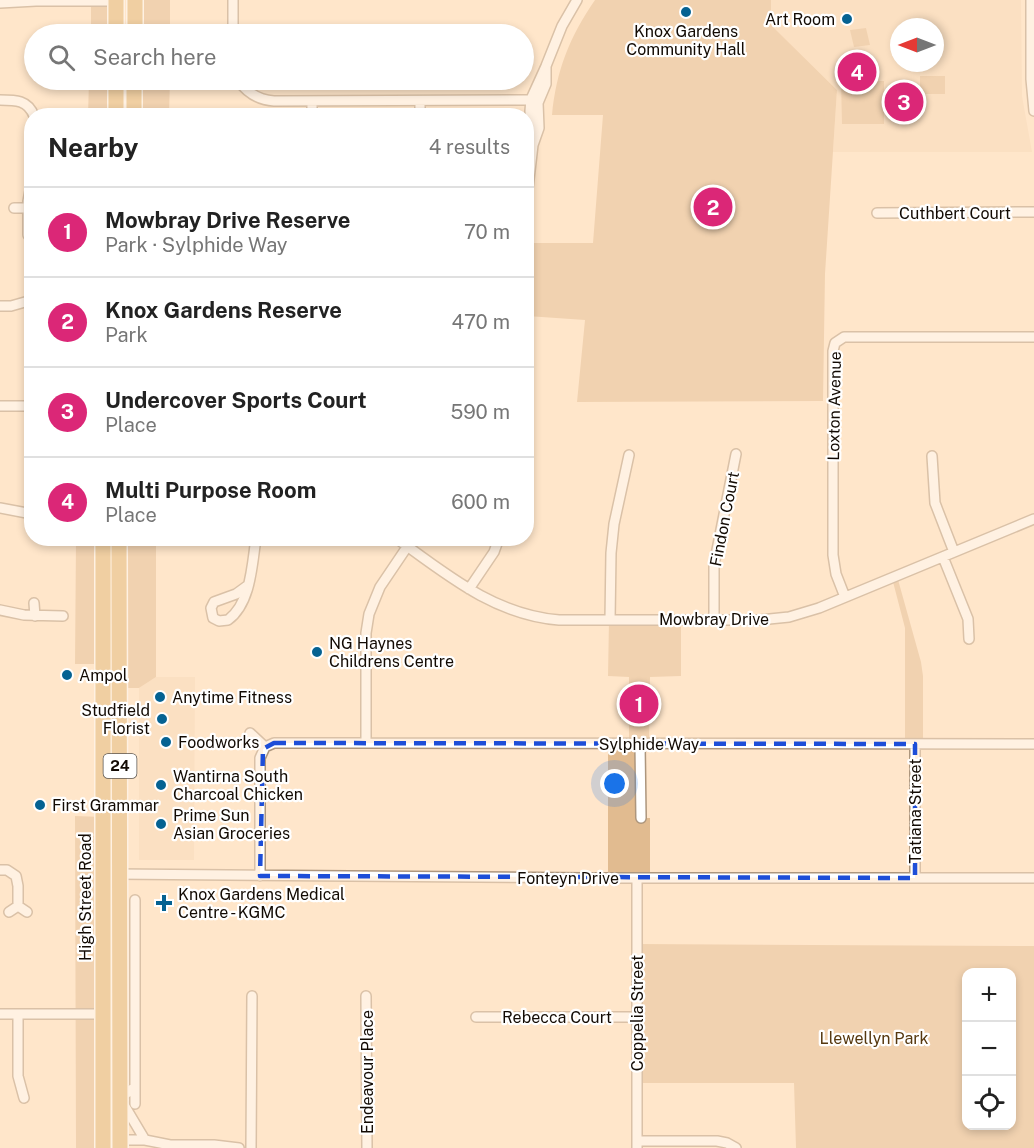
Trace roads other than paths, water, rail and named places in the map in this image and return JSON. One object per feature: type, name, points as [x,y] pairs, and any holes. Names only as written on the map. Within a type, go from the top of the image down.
[{"type":"main road","points":[[135,0],[135,24]]},
{"type":"main road","points":[[116,1],[116,24]]},
{"type":"main road","points":[[116,90],[116,108]]},
{"type":"main road","points":[[134,90],[134,108]]},
{"type":"main road","name":"High Street Road","points":[[103,546],[103,1144]]},
{"type":"main road","name":"24","points":[[119,546],[120,1144]]},
{"type":"main road","points":[[103,707],[120,681]]},
{"type":"street","points":[[233,0],[233,24]]},
{"type":"street","points":[[534,108],[546,66],[562,26],[577,0]]},
{"type":"street","points":[[1031,0],[1031,79],[1034,111]]},
{"type":"street","points":[[0,3],[116,1]]},
{"type":"street","points":[[246,90],[260,99],[274,101],[534,102]]},
{"type":"street","points":[[0,100],[24,102],[31,108]]},
{"type":"street","points":[[312,101],[312,108]]},
{"type":"street","points":[[420,101],[420,108]]},
{"type":"street","points":[[14,208],[24,208]]},
{"type":"street","name":"Cuthbert Court","points":[[877,213],[1034,212]]},
{"type":"street","points":[[0,306],[24,302]]},
{"type":"street","name":"Loxton Avenue","points":[[845,597],[836,574],[833,555],[833,351],[835,343],[844,337],[1034,337]]},
{"type":"street","points":[[0,406],[24,406]]},
{"type":"street","points":[[610,620],[611,552],[614,524],[629,454]]},
{"type":"street","name":"Findon Court","points":[[714,620],[714,565],[736,454]]},
{"type":"street","points":[[932,456],[934,503],[954,552]]},
{"type":"street","points":[[0,508],[24,512]]},
{"type":"street","name":"Mowbray Drive","points":[[407,547],[469,589],[496,604],[536,617],[610,620],[759,620],[782,618],[812,611],[1034,519]]},
{"type":"street","points":[[247,586],[254,546]]},
{"type":"street","points":[[469,589],[496,546]]},
{"type":"street","points":[[366,743],[367,621],[376,593],[407,547]]},
{"type":"street","points":[[943,557],[968,619],[969,639]]},
{"type":"street","points":[[34,603],[34,616]]},
{"type":"street","points":[[0,610],[34,616],[63,616]]},
{"type":"street","points":[[250,733],[265,747],[260,759],[260,876]]},
{"type":"street","name":"Sylphide Way","points":[[265,747],[274,743],[1034,744]]},
{"type":"street","points":[[640,744],[641,818]]},
{"type":"street","name":"Tatiana Street","points":[[915,744],[915,878]]},
{"type":"street","points":[[0,870],[7,870],[16,876],[18,906]]},
{"type":"street","name":"Fonteyn Drive","points":[[103,874],[1034,878]]},
{"type":"street","name":"Coppelia Street","points":[[637,878],[637,1144]]},
{"type":"street","points":[[135,900],[135,1104]]},
{"type":"street","points":[[18,906],[27,912]]},
{"type":"street","points":[[9,912],[18,906]]},
{"type":"street","points":[[120,912],[135,926]]},
{"type":"street","points":[[251,1148],[252,996]]},
{"type":"street","name":"Endeavour Place","points":[[366,996],[367,1148]]},
{"type":"street","points":[[0,1014],[120,1014]]},
{"type":"street","points":[[18,1014],[18,1076],[24,1098]]},
{"type":"street","name":"Rebecca Court","points":[[476,1017],[637,1017]]},
{"type":"street","points":[[135,1087],[120,1098],[148,1144]]},
{"type":"street","points":[[637,1144],[717,1141],[736,1148]]},
{"type":"street","points":[[103,1144],[239,1148]]},
{"type":"place","name":"Knox Gardens Community Hall","points":[[686,12]]},
{"type":"place","name":"Art Room","points":[[847,19]]},
{"type":"place","name":"Multi Purpose Room","points":[[857,72]]},
{"type":"place","name":"Undercover Sports Court","points":[[904,102]]},
{"type":"place","name":"Knox Gardens Reserve","points":[[713,207]]},
{"type":"place","name":"NG Haynes Childrens Centre","points":[[317,652]]},
{"type":"place","name":"Ampol","points":[[67,675]]},
{"type":"place","name":"Anytime Fitness","points":[[160,697]]},
{"type":"place","name":"Mowbray Drive Reserve","points":[[639,704]]},
{"type":"place","name":"Studfield Florist","points":[[162,719]]},
{"type":"place","name":"Foodworks","points":[[166,742]]},
{"type":"place","name":"Wantirna South Charcoal Chicken","points":[[161,785]]},
{"type":"place","name":"First Grammar","points":[[40,805]]},
{"type":"place","name":"Prime Sun Asian Groceries","points":[[161,824]]},
{"type":"place","name":"Knox Gardens Medical Centre - KGMC","points":[[164,903]]},
{"type":"park label","name":"Llewellyn Park","points":[[874,1038]]}]
